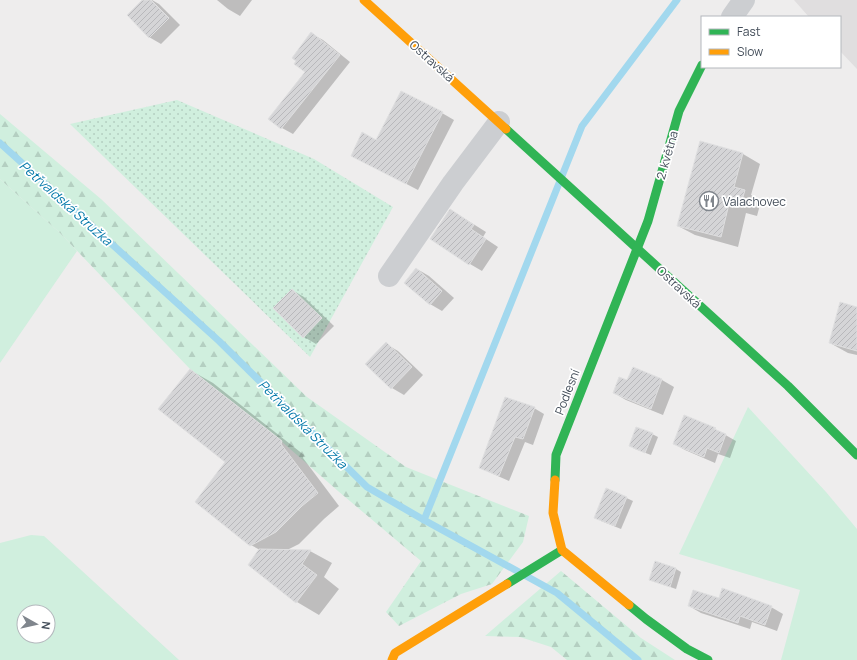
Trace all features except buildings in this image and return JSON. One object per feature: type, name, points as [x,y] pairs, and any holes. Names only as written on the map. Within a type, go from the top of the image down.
[{"type":"street","name":"Ostravská","points":[[364,0],[788,386],[857,455]]},
{"type":"street","points":[[733,16],[744,0]]},
{"type":"street","name":"2. května","points":[[638,248],[648,220],[679,111],[701,67]]},
{"type":"street","points":[[389,276],[453,183],[499,122]]},
{"type":"street","name":"Podlesní","points":[[562,550],[553,513],[556,455],[638,248]]},
{"type":"street","points":[[392,660],[395,653],[562,550],[646,619],[687,649],[708,660]]},
{"type":"shaded area","points":[[794,0],[857,0],[857,69],[841,52],[841,16],[808,16]]},
{"type":"green space","points":[[177,100],[314,159],[393,207],[310,357],[70,124]]},
{"type":"green space","points":[[0,114],[101,199],[307,397],[406,467],[529,516],[523,542],[492,584],[461,594],[399,626],[386,612],[421,561],[281,441],[190,369],[60,233],[0,179]]},
{"type":"green space","points":[[0,179],[60,233],[77,251],[0,363]]},
{"type":"green space","points":[[748,407],[826,492],[857,529],[857,660],[781,660],[800,590],[679,554]]},
{"type":"green space","points":[[31,535],[44,536],[179,660],[0,660],[0,543]]},
{"type":"green space","points":[[561,571],[641,638],[675,660],[567,660],[551,647],[520,637],[485,636]]},
{"type":"waterway","points":[[424,520],[582,126],[677,0]]},
{"type":"waterway","name":"Petřvaldská Stružka","points":[[0,143],[219,341],[367,487],[557,593],[638,660]]},
{"type":"traffic: fast","points":[[555,480],[556,455],[648,221],[679,111],[701,67]]},
{"type":"traffic: fast","points":[[506,129],[788,386],[857,455]]},
{"type":"traffic: fast","points":[[507,584],[562,550]]},
{"type":"traffic: fast","points":[[629,605],[687,649],[708,660]]},
{"type":"traffic: slow","points":[[364,0],[506,129]]},
{"type":"traffic: slow","points":[[555,480],[553,513],[562,550],[629,605]]},
{"type":"traffic: slow","points":[[392,660],[395,653],[507,584]]},
{"type":"place","name":"Valachovec","points":[[709,201]]}]
